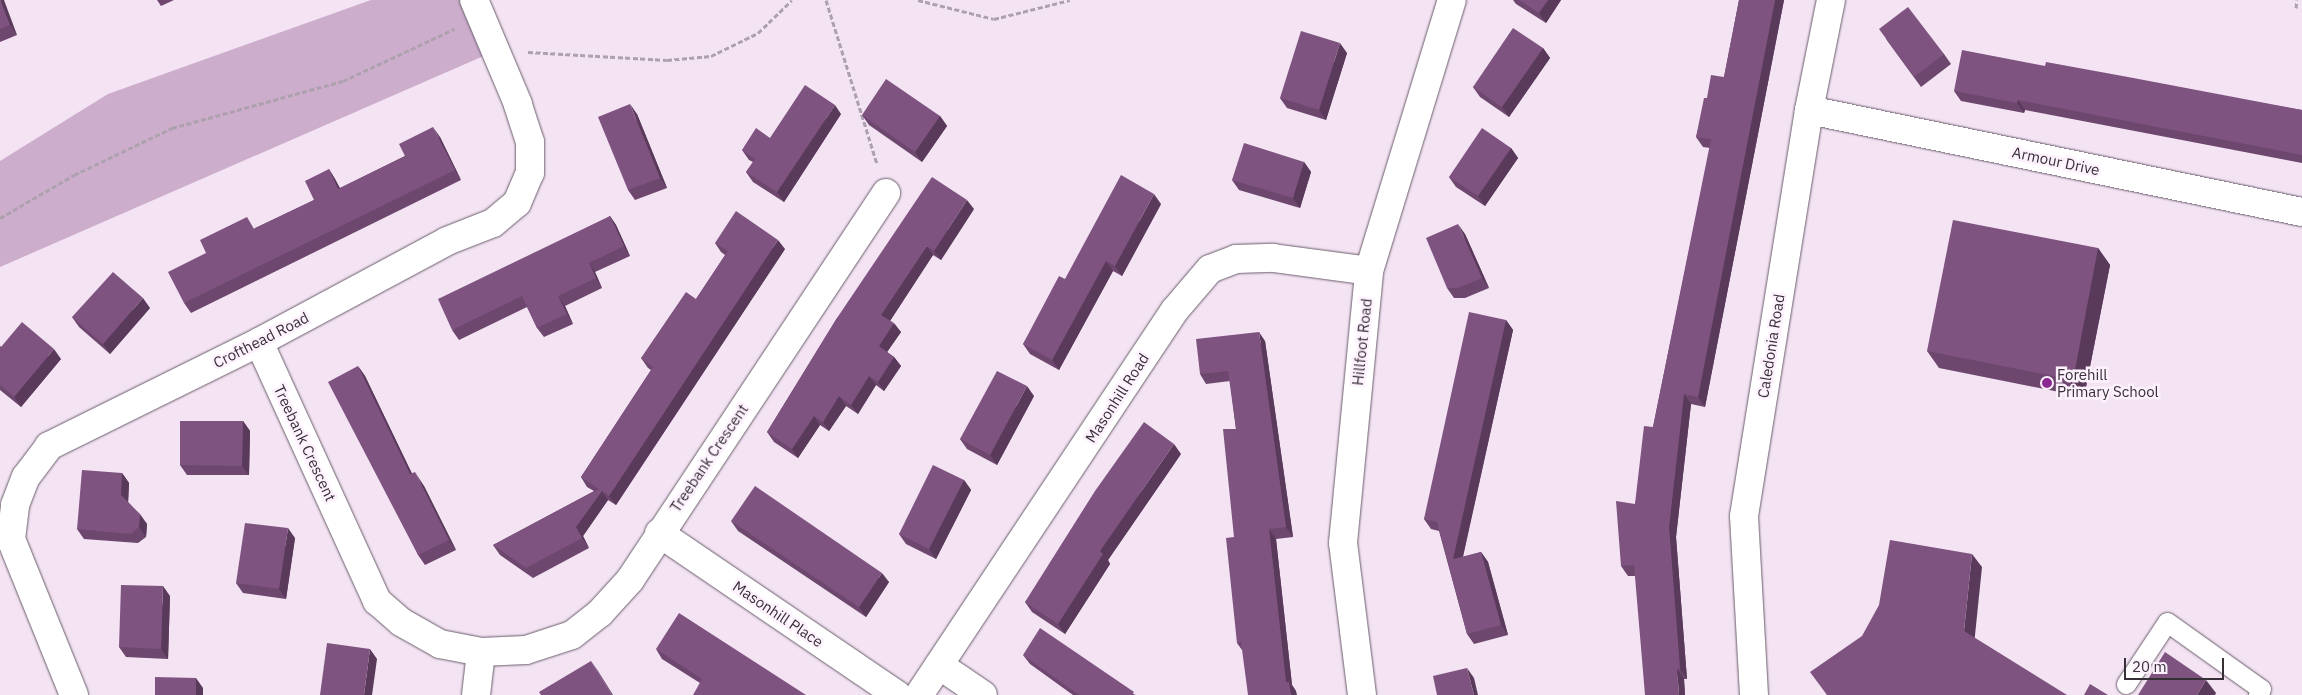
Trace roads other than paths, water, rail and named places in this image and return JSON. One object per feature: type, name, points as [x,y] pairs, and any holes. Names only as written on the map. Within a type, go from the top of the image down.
[{"type":"street","name":"Hillfoot Road","points":[[1362,695],[1343,543],[1369,271],[1452,0]]},
{"type":"street","name":"Caledonia Road","points":[[1754,695],[1744,516],[1809,110],[1832,0]]},
{"type":"street","name":"Crofthead Road","points":[[74,695],[11,539],[16,505],[26,477],[50,446],[259,342],[447,242],[492,223],[517,203],[530,173],[530,142],[478,8]]},
{"type":"street","name":"Armour Drive","points":[[1809,110],[2302,212]]},
{"type":"street","name":"Treebank Crescent","points":[[259,342],[377,601],[401,622],[440,644],[481,652],[526,650],[572,635],[600,613],[630,580],[659,533],[886,192]]},
{"type":"street","name":"Masonhill Road","points":[[919,695],[1175,310],[1210,270],[1236,260],[1273,258],[1369,271]]},
{"type":"street","name":"Masonhill Place","points":[[659,533],[897,695]]},
{"type":"street","points":[[476,695],[481,652]]},
{"type":"street","points":[[940,665],[982,695]]},
{"type":"lane","points":[[2126,684],[2166,622],[2261,690],[2258,695]]},
{"type":"place","name":"Forehill Primary School","points":[[2047,383]]}]
